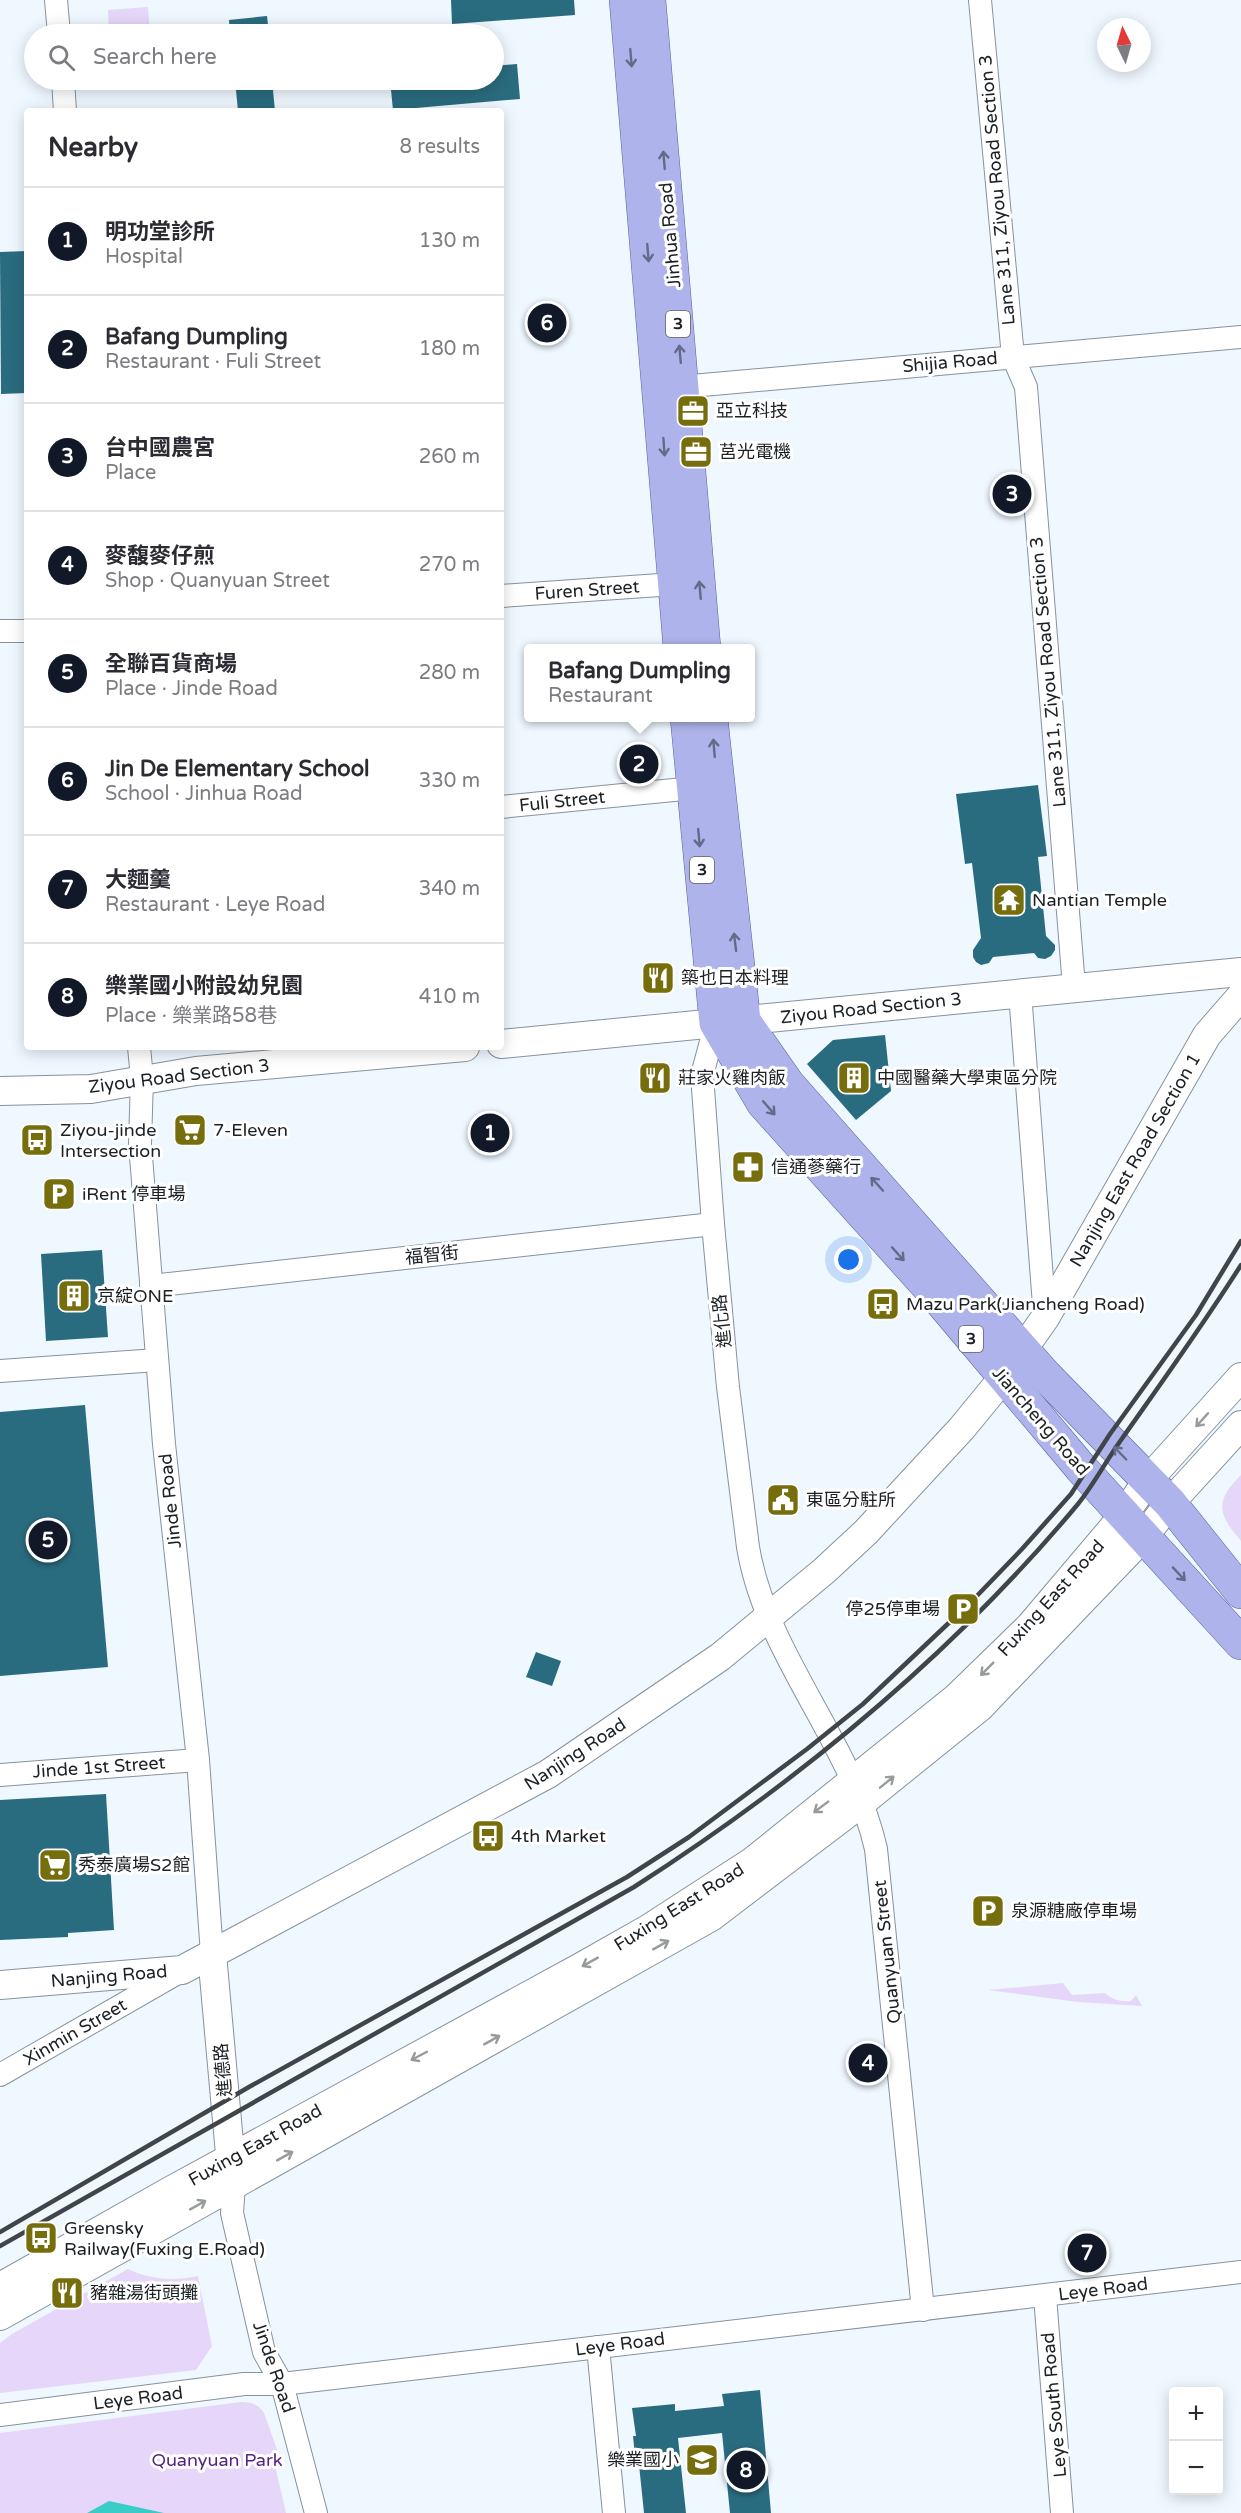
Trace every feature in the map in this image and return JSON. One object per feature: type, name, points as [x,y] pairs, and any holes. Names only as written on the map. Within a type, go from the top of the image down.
[{"type":"main road","name":"Jinhua Road","points":[[626,0],[703,644]]},
{"type":"main road","name":"Jinhua Road","points":[[649,0],[671,388],[674,584],[680,644]]},
{"type":"main road","name":"3","points":[[687,722],[694,788],[730,1022]]},
{"type":"main road","name":"3","points":[[711,722],[730,1022]]},
{"type":"main road","name":"Jiancheng Road","points":[[730,1022],[1035,1332],[1159,1492],[1241,1592]]},
{"type":"main road","name":"Jiancheng Road","points":[[730,1022],[763,1102],[933,1292],[1003,1378],[1241,1643]]},
{"type":"street","points":[[56,0],[58,24]]},
{"type":"street","name":"Lane 311, Ziyou Road Section 3","points":[[980,0],[1013,357],[1026,387],[1074,987]]},
{"type":"street","points":[[64,90],[65,108]]},
{"type":"street","name":"Shijia Road","points":[[671,388],[1241,337]]},
{"type":"street","name":"Furen Street","points":[[504,596],[674,584]]},
{"type":"street","points":[[0,631],[24,631]]},
{"type":"street","name":"Fuli Street","points":[[504,807],[694,788]]},
{"type":"street","name":"Ziyou Road Section 3","points":[[504,1044],[1241,972]]},
{"type":"street","points":[[1020,993],[1035,1332]]},
{"type":"street","name":"Nanjing East Road Section 1","points":[[1035,1332],[1207,1035],[1241,996]]},
{"type":"street","name":"進化路","points":[[730,1022],[702,1075],[728,1387],[748,1547],[752,1569],[768,1618]]},
{"type":"street","name":"Jinde Road","points":[[139,1050],[142,1078],[140,1144],[151,1286],[198,1760],[212,1954]]},
{"type":"street","name":"Ziyou Road Section 3","points":[[0,1091],[91,1089],[142,1078],[196,1071],[431,1050]]},
{"type":"street","name":"福智街","points":[[151,1286],[713,1224]]},
{"type":"street","name":"Nanjing Road","points":[[0,1985],[182,1970],[356,1879],[548,1774],[720,1657],[866,1532],[962,1428],[1003,1378],[1035,1332]]},
{"type":"street","points":[[0,1371],[157,1360]]},
{"type":"street","name":"Fuxing East Road","points":[[0,2287],[232,2172],[711,1917],[857,1792],[1134,1526],[1241,1377]]},
{"type":"street","name":"Fuxing East Road","points":[[1159,1492],[1241,1425]]},
{"type":"street","name":"Quanyuan Street","points":[[768,1618],[857,1792],[876,1849],[923,2310]]},
{"type":"street","name":"Jinde 1st Street","points":[[0,1774],[198,1760]]},
{"type":"street","name":"進德路","points":[[212,1954],[232,2172]]},
{"type":"street","name":"Xinmin Street","points":[[0,2075],[182,1970]]},
{"type":"street","name":"Jinde Road","points":[[232,2172],[232,2213],[264,2352],[282,2384],[316,2513]]},
{"type":"street","name":"Fuxing East Road","points":[[0,2316],[232,2172]]},
{"type":"street","name":"Leye Road","points":[[0,2415],[244,2384],[282,2384],[1241,2272]]},
{"type":"street","name":"Leye South Road","points":[[1045,2296],[1062,2513]]},
{"type":"street","points":[[598,2347],[614,2513]]},
{"type":"green space","points":[[148,7],[149,24],[109,24],[108,10]]},
{"type":"green space","points":[[1241,1475],[1241,1541],[1228,1523],[1222,1508],[1226,1493]]},
{"type":"green space","points":[[1063,1983],[1072,1995],[1105,1993],[1120,2001],[1131,2001],[1136,1995],[1142,2006],[1078,2002],[988,1990]]},
{"type":"green space","points":[[128,2269],[163,2279],[198,2276],[212,2346],[196,2370],[0,2393],[0,2343]]},
{"type":"green space","name":"Quanyuan Park","points":[[241,2402],[254,2404],[264,2413],[279,2455],[273,2457],[286,2513],[0,2513],[0,2433]]},
{"type":"water","points":[[109,2501],[164,2513],[87,2513]]},
{"type":"building","points":[[451,0],[574,0],[575,15],[452,24]]},
{"type":"building","points":[[267,16],[268,24],[229,24],[229,20]]},
{"type":"building","points":[[517,64],[520,99],[393,108],[391,90],[504,90],[504,65]]},
{"type":"building","points":[[236,90],[273,90],[275,108],[238,108]]},
{"type":"building","points":[[24,251],[24,393],[1,394],[0,252]]},
{"type":"building","name":"Nantian Temple","points":[[1038,785],[1047,856],[1038,857],[1046,936],[1055,945],[1055,950],[1045,959],[1038,958],[1034,953],[993,957],[989,963],[981,965],[973,957],[973,950],[981,938],[972,863],[965,864],[956,794]]},
{"type":"building","name":"中國醫藥大學東區分院","points":[[885,1035],[891,1091],[856,1120],[807,1064],[833,1040]]},
{"type":"building","name":"京綻ONE","points":[[102,1250],[108,1337],[46,1341],[41,1254]]},
{"type":"building","points":[[85,1405],[108,1667],[0,1676],[0,1412]]},
{"type":"building","points":[[536,1652],[561,1661],[552,1686],[526,1677]]},
{"type":"building","name":"秀泰廣場S2館","points":[[106,1794],[114,1930],[68,1933],[68,1937],[0,1940],[0,1800]]},
{"type":"building","points":[[760,2390],[771,2513],[730,2513],[722,2433],[678,2438],[686,2513],[644,2513],[638,2455],[635,2456],[633,2436],[636,2436],[632,2408],[675,2404],[675,2411],[724,2406],[722,2394]]},
{"type":"railway","points":[[0,2232],[249,2087],[627,1877],[689,1837],[807,1749],[863,1704],[972,1601],[1071,1494],[1110,1434],[1196,1315],[1241,1241]]},
{"type":"railway","points":[[0,2246],[634,1887],[755,1804],[814,1759],[926,1664],[979,1613],[1078,1504],[1241,1265]]},
{"type":"place","name":"Jin De Elementary School","points":[[547,323]]},
{"type":"place","name":"亞立科技","points":[[693,411]]},
{"type":"place","name":"莒光電機","points":[[696,452]]},
{"type":"place","name":"台中國農宮","points":[[1012,494]]},
{"type":"place","name":"Bafang Dumpling","points":[[639,764]]},
{"type":"place","name":"Nantian Temple","points":[[1009,900]]},
{"type":"place","name":"築也日本料理","points":[[658,978]]},
{"type":"place","name":"莊家火雞肉飯","points":[[655,1078]]},
{"type":"place","name":"中國醫藥大學東區分院","points":[[854,1078]]},
{"type":"place","name":"7-Eleven","points":[[190,1130]]},
{"type":"place","name":"明功堂診所","points":[[490,1133]]},
{"type":"place","name":"Ziyou-jinde Intersection","points":[[37,1140]]},
{"type":"place","name":"信通蔘藥行","points":[[748,1167]]},
{"type":"place","name":"iRent 停車場","points":[[59,1194]]},
{"type":"place","name":"京綻ONE","points":[[74,1296]]},
{"type":"place","name":"Mazu Park(Jiancheng Road)","points":[[883,1304]]},
{"type":"place","name":"東區分駐所","points":[[783,1500]]},
{"type":"place","name":"全聯百貨商場","points":[[48,1540]]},
{"type":"place","name":"停25停車場","points":[[963,1609]]},
{"type":"place","name":"4th Market","points":[[488,1836]]},
{"type":"place","name":"秀泰廣場S2館","points":[[55,1865]]},
{"type":"place","name":"泉源糖廠停車場","points":[[988,1911]]},
{"type":"place","name":"麥馥麥仔煎","points":[[868,2063]]},
{"type":"place","name":"Greensky Railway(Fuxing E.Road)","points":[[41,2238]]},
{"type":"place","name":"大麵羹","points":[[1087,2253]]},
{"type":"place","name":"豬雜湯街頭攤","points":[[67,2293]]},
{"type":"place","name":"樂業國小","points":[[702,2460]]},
{"type":"place","name":"樂業國小附設幼兒園","points":[[746,2470]]}]
